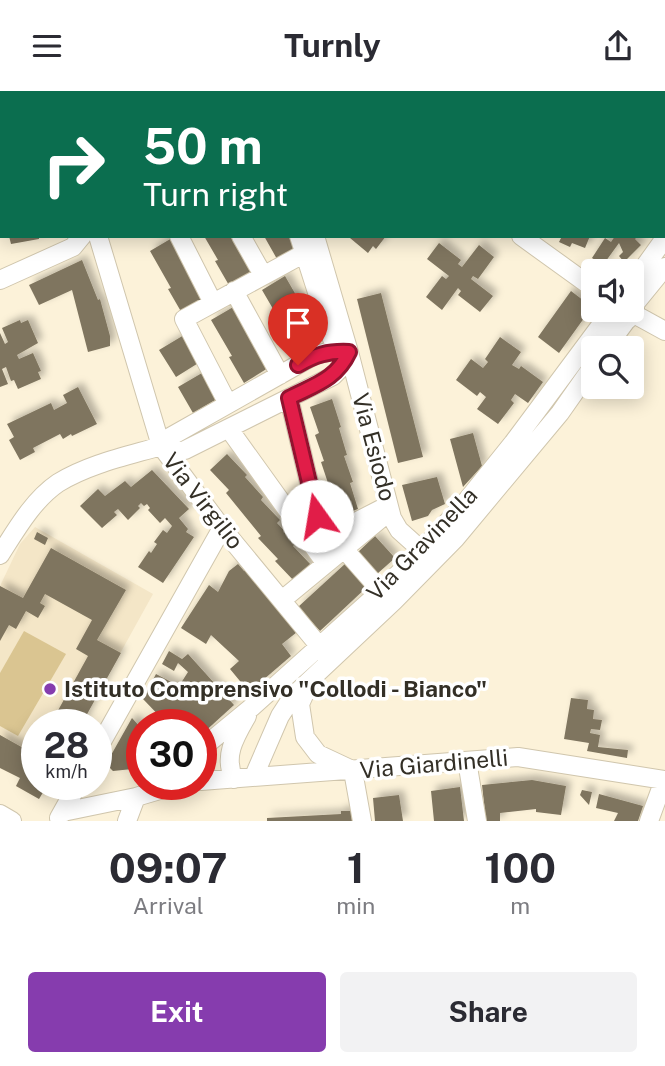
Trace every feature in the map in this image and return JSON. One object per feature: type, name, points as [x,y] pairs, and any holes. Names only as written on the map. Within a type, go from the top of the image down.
[{"type":"street","points":[[0,280],[73,247],[80,238]]},
{"type":"street","name":"Via Virgilio","points":[[99,238],[161,446],[222,528],[331,660]]},
{"type":"street","points":[[180,238],[213,303]]},
{"type":"street","points":[[242,238],[262,275]]},
{"type":"street","name":"Via Esiodo","points":[[316,238],[349,352],[389,508],[399,530],[428,555]]},
{"type":"street","points":[[524,238],[581,279]]},
{"type":"street","points":[[644,267],[665,238]]},
{"type":"street","points":[[228,404],[184,319],[262,275],[302,245],[332,339]]},
{"type":"street","name":"Via Gravinella","points":[[644,290],[665,267]]},
{"type":"street","points":[[233,291],[280,375]]},
{"type":"street","points":[[644,320],[665,331]]},
{"type":"street","name":"Via Gravinella","points":[[254,776],[280,716],[293,696],[331,660],[428,555],[464,504],[615,322]]},
{"type":"street","points":[[0,555],[29,511],[57,484],[85,469],[161,446],[170,437],[315,355],[332,351],[349,352],[342,367],[333,376],[229,429],[185,450],[174,452],[161,446]]},
{"type":"street","name":"Via Gravinella","points":[[217,736],[495,494],[581,383]]},
{"type":"street","points":[[289,398],[317,516],[326,528],[336,532],[389,508]]},
{"type":"street","points":[[229,429],[326,564]]},
{"type":"street","points":[[282,600],[389,508]]},
{"type":"street","points":[[112,724],[222,528]]},
{"type":"street","points":[[309,540],[326,528]]},
{"type":"street","points":[[344,549],[381,591]]},
{"type":"street","name":"Via Gravinella","points":[[312,677],[300,704],[305,737],[318,754],[353,771]]},
{"type":"street","points":[[233,779],[228,767],[228,757],[252,707]]},
{"type":"street","name":"Via Giardinelli","points":[[217,780],[518,757],[665,780]]},
{"type":"street","points":[[467,761],[477,821]]},
{"type":"street","points":[[353,771],[362,821]]},
{"type":"street","points":[[649,821],[665,780]]},
{"type":"street","points":[[60,816],[69,800]]},
{"type":"street","points":[[60,816],[126,800]]},
{"type":"street","points":[[127,821],[135,800]]},
{"type":"street","points":[[0,814],[12,821]]},
{"type":"shaded area","name":"Istituto Comprensivo \"Collodi - Bianco\"","points":[[35,527],[153,594],[89,709],[21,709],[21,789],[16,786],[20,778],[0,768],[0,586],[20,544]]},
{"type":"shaded area","points":[[24,631],[66,654],[34,709],[21,709],[21,731],[18,736],[0,726],[0,673]]},
{"type":"building","points":[[10,238],[39,238],[39,239],[11,244]]},
{"type":"building","points":[[172,238],[206,302],[183,315],[150,251]]},
{"type":"building","points":[[205,238],[231,238],[252,274],[230,287],[215,261],[218,260]]},
{"type":"building","points":[[265,238],[295,238],[299,246],[277,259]]},
{"type":"building","points":[[350,238],[384,238],[376,249],[373,246],[368,253]]},
{"type":"building","points":[[561,238],[589,238],[585,248],[572,243],[570,247],[559,242]]},
{"type":"building","points":[[605,238],[611,242],[614,238],[636,238],[641,245],[627,259],[619,256],[623,252],[619,243],[607,259],[594,259]]},
{"type":"building","points":[[439,243],[461,260],[458,264],[462,267],[479,245],[494,257],[478,279],[473,276],[471,279],[493,296],[480,312],[458,295],[461,291],[458,288],[442,310],[426,297],[442,276],[446,279],[449,276],[427,259]]},
{"type":"building","points":[[82,260],[98,300],[100,299],[110,336],[110,346],[88,352],[72,290],[39,305],[29,285]]},
{"type":"building","points":[[285,276],[319,339],[294,353],[280,328],[283,326],[262,290]]},
{"type":"building","points":[[571,291],[581,299],[581,322],[559,353],[538,337]]},
{"type":"building","points":[[381,293],[423,457],[398,463],[357,299]]},
{"type":"building","points":[[235,306],[268,368],[244,383],[211,320]]},
{"type":"building","points":[[20,320],[21,323],[28,320],[38,343],[17,355],[19,359],[33,353],[41,371],[38,372],[41,379],[18,389],[14,380],[11,381],[6,367],[2,369],[8,384],[0,387],[0,333],[5,344],[8,342],[2,328]]},
{"type":"building","points":[[184,335],[200,362],[176,377],[159,350]]},
{"type":"building","points":[[500,337],[521,352],[512,365],[519,369],[521,366],[543,382],[528,403],[515,394],[511,400],[514,403],[498,424],[477,409],[486,397],[480,392],[477,396],[456,380],[471,359],[483,368],[488,362],[485,359]]},
{"type":"building","points":[[202,373],[217,399],[193,413],[178,387]]},
{"type":"building","points":[[78,387],[97,424],[63,439],[60,434],[33,448],[35,452],[20,460],[9,440],[14,437],[7,424],[51,403],[54,410],[67,403],[63,395]]},
{"type":"building","points":[[332,399],[341,427],[339,428],[347,455],[344,456],[358,509],[336,517],[321,462],[324,461],[315,435],[319,433],[310,407]]},
{"type":"building","points":[[473,433],[482,466],[463,487],[450,439]]},
{"type":"building","points":[[227,454],[247,475],[245,477],[263,497],[261,500],[280,520],[277,523],[296,543],[293,546],[312,566],[295,582],[275,561],[278,559],[258,538],[261,536],[226,493],[229,490],[210,470]]},
{"type":"building","points":[[152,470],[189,509],[179,518],[188,529],[186,532],[194,537],[163,583],[138,567],[149,551],[151,553],[157,544],[154,542],[163,530],[167,533],[172,526],[165,518],[160,523],[148,510],[150,508],[147,504],[144,506],[141,503],[138,506],[140,508],[128,520],[118,509],[114,512],[117,515],[102,528],[80,506],[98,489],[105,496],[125,481],[131,487]]},
{"type":"building","points":[[437,477],[445,504],[432,510],[428,516],[412,521],[402,485]]},
{"type":"building","points":[[37,532],[48,538],[45,545],[34,539]]},
{"type":"building","points":[[375,536],[395,558],[377,574],[358,552]]},
{"type":"building","points":[[51,548],[126,590],[97,640],[121,653],[90,709],[59,709],[88,656],[76,649],[92,620],[45,594],[40,603],[45,606],[38,618],[26,611],[16,629],[9,625],[0,641],[0,586],[23,598]]},
{"type":"building","points":[[346,563],[368,586],[320,631],[298,607]]},
{"type":"building","points":[[238,564],[244,571],[246,569],[297,632],[282,644],[291,656],[249,692],[230,669],[239,661],[211,635],[206,644],[181,628],[209,585],[218,592],[229,571]]},
{"type":"building","points":[[169,651],[182,659],[188,654],[234,705],[217,720],[217,709],[153,709],[143,699],[156,674],[179,686],[188,672],[178,663],[174,671],[162,664]]},
{"type":"building","points":[[571,698],[588,700],[587,709],[594,710],[593,719],[602,720],[600,730],[591,729],[590,733],[600,735],[598,747],[628,750],[627,758],[587,751],[589,743],[564,739]]},
{"type":"building","points":[[126,729],[126,770],[112,770],[112,753]]},
{"type":"building","points":[[0,735],[21,747],[21,789],[16,786],[20,778],[0,768]]},
{"type":"building","points":[[532,780],[566,786],[561,815],[536,812],[536,809],[500,813],[500,821],[486,821],[482,785]]},
{"type":"building","points":[[460,787],[464,821],[434,821],[431,791]]},
{"type":"building","points":[[582,790],[592,792],[589,805],[580,795]]},
{"type":"building","points":[[599,794],[643,806],[638,821],[614,821],[618,813],[596,808]]},
{"type":"building","points":[[399,795],[403,821],[375,821],[373,798]]},
{"type":"building","points":[[341,811],[351,811],[352,821],[267,821],[267,818],[341,814]]},
{"type":"place","name":"Istituto Comprensivo \"Collodi - Bianco\"","points":[[50,689]]},
{"type":"route","points":[[298,365],[315,355],[332,351],[349,352],[342,367],[333,376],[289,398],[317,516]]}]
